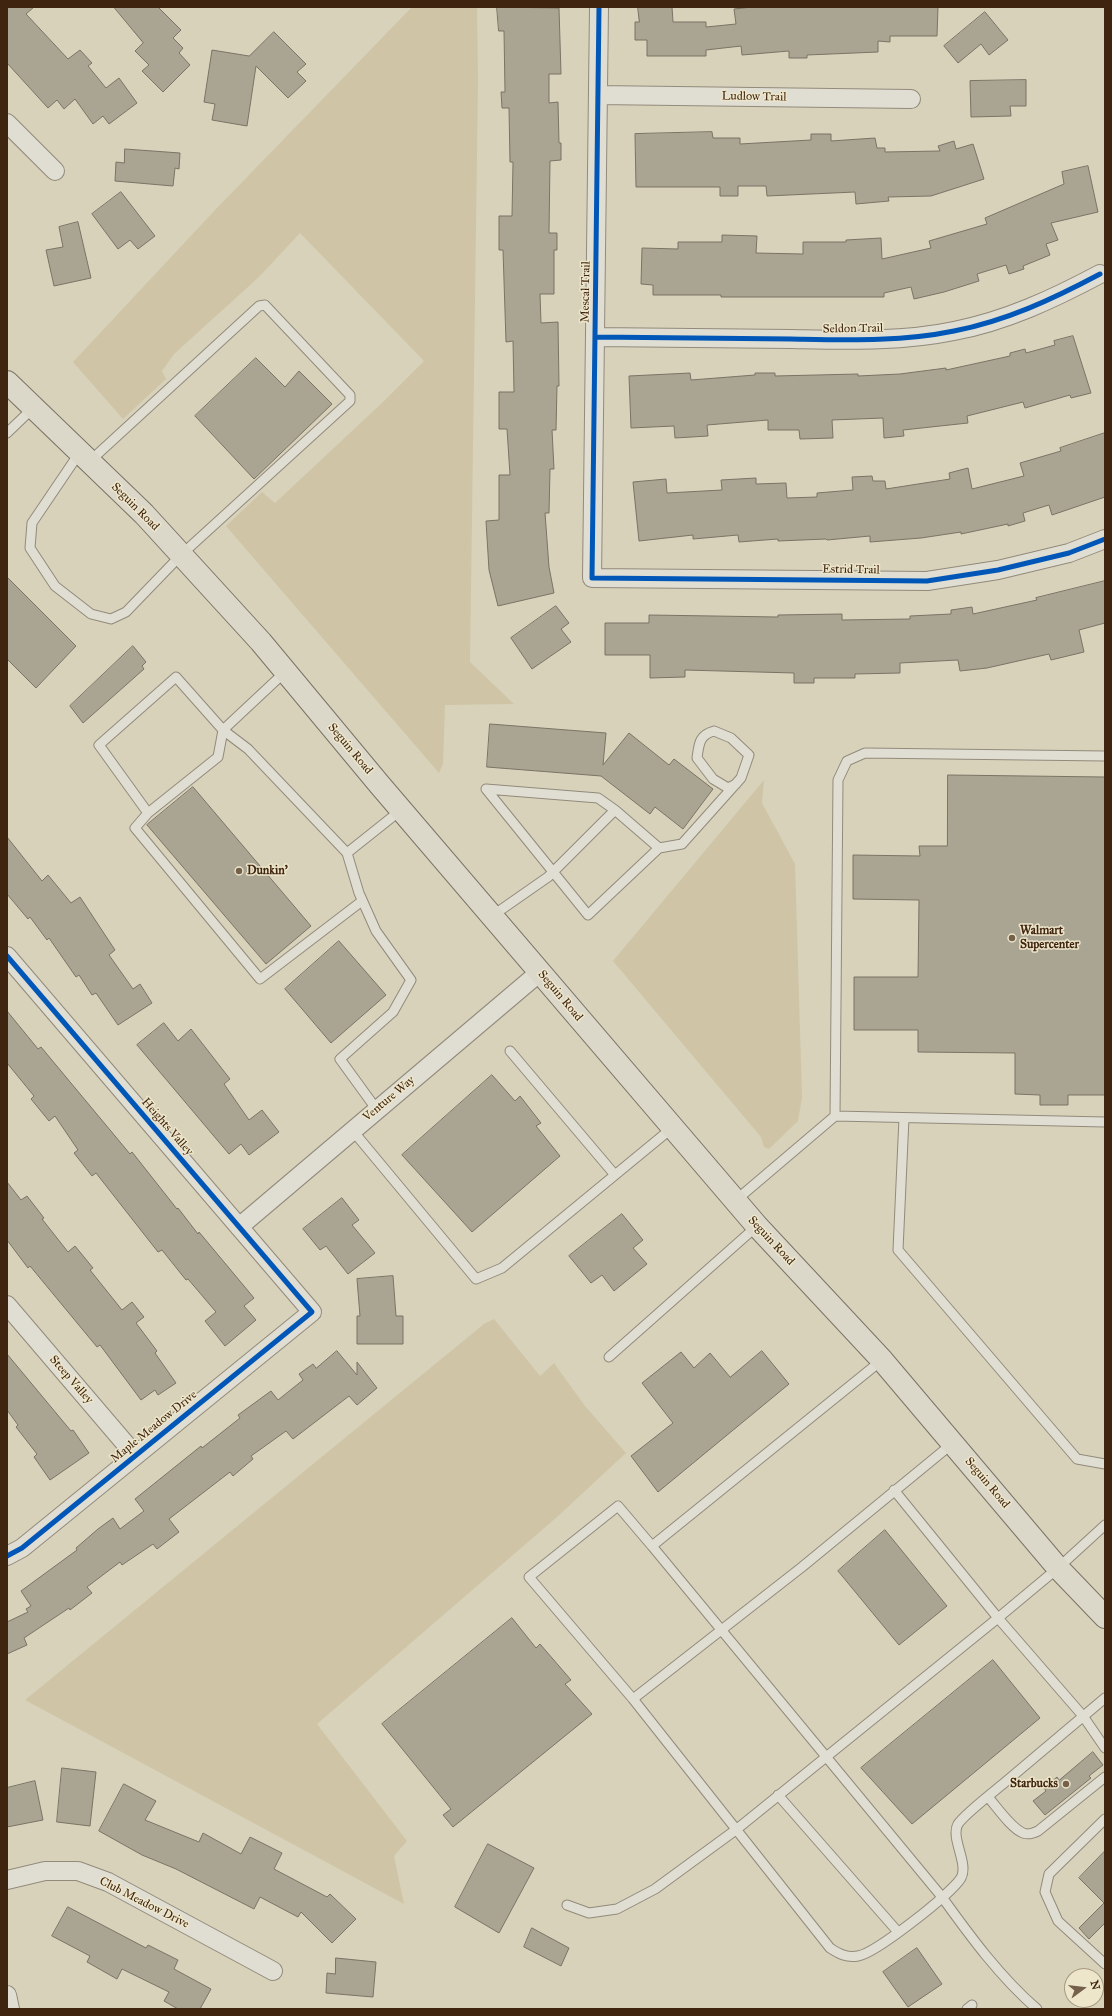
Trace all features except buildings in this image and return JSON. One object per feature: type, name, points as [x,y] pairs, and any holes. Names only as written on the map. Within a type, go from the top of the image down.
[{"type":"main road","name":"Seguin Road","points":[[7,382],[144,514],[181,555],[285,672],[735,1201],[882,1360],[1058,1568],[1105,1617]]},
{"type":"street","name":"Mescal Trail","points":[[592,578],[599,7]]},
{"type":"street","name":"Ludlow Trail","points":[[598,95],[911,99]]},
{"type":"street","points":[[7,123],[55,171]]},
{"type":"street","name":"Seldon Trail","points":[[595,337],[860,340],[907,338],[954,331],[1000,320],[1055,299],[1100,274]]},
{"type":"street","name":"Estrid Trail","points":[[592,578],[927,581],[998,570],[1069,553],[1105,539]]},
{"type":"street","name":"Heights Valley","points":[[7,956],[312,1312]]},
{"type":"street","name":"Venture Way","points":[[240,1227],[540,972]]},
{"type":"street","name":"Steep Valley","points":[[7,1305],[135,1455]]},
{"type":"street","name":"Maple Meadow Drive","points":[[7,1556],[22,1548],[312,1312]]},
{"type":"street","name":"Club Meadow Drive","points":[[7,1880],[45,1870],[78,1871],[108,1882],[273,1971]]},
{"type":"street","points":[[7,1995],[10,2009]]},
{"type":"lane","points":[[265,305],[350,395],[350,401],[181,555],[126,612],[111,619],[91,614],[55,586],[30,548],[32,523],[85,457],[258,306],[265,305]]},
{"type":"lane","points":[[7,433],[33,408]]},
{"type":"lane","points":[[285,672],[224,730],[218,757],[148,813],[135,828],[260,980],[362,901]]},
{"type":"lane","points":[[148,813],[99,745],[176,677],[224,730],[248,749],[346,853],[362,901],[376,931],[411,980],[393,1012],[340,1059],[377,1110]]},
{"type":"lane","points":[[659,848],[615,810],[598,798],[486,789],[588,915],[659,848],[682,844],[736,784],[741,778],[748,754],[731,738],[714,731],[706,733],[699,740],[697,758],[713,779],[728,788],[736,784]]},
{"type":"lane","points":[[835,1116],[838,780],[848,761],[865,753],[1105,756]]},
{"type":"lane","points":[[346,853],[401,810]]},
{"type":"lane","points":[[492,916],[552,872],[615,810]]},
{"type":"lane","points":[[510,1051],[615,1175]]},
{"type":"lane","points":[[735,1201],[835,1116],[1105,1122]]},
{"type":"lane","points":[[904,1118],[898,1250],[1077,1459],[1105,1464]]},
{"type":"lane","points":[[353,1130],[476,1279],[502,1268],[672,1128]]},
{"type":"lane","points":[[609,1357],[757,1226]]},
{"type":"lane","points":[[652,1546],[882,1360]]},
{"type":"lane","points":[[633,1699],[802,1567],[953,1443]]},
{"type":"lane","points":[[894,1490],[998,1618],[1083,1716],[1105,1748]]},
{"type":"lane","points":[[1037,2009],[999,1970],[965,1929],[942,1897],[618,1506],[529,1577],[633,1699],[830,1948],[847,1956],[867,1954],[898,1932],[942,1897],[962,1877],[963,1867],[956,1832],[958,1825],[988,1797],[1105,1698]]},
{"type":"lane","points":[[567,1905],[589,1913],[617,1908],[655,1889],[737,1829],[998,1618],[1058,1568],[1105,1525]]},
{"type":"lane","points":[[988,1797],[1014,1826],[1023,1833],[1031,1834],[1038,1831],[1105,1777]]},
{"type":"lane","points":[[778,1795],[898,1932]]},
{"type":"lane","points":[[1105,1819],[1049,1874],[1045,1892],[1058,1921],[1105,1964]]},
{"type":"shaded area","points":[[412,7],[477,7],[478,81],[470,662],[514,704],[445,705],[443,764],[439,773],[226,526],[262,492],[275,503],[383,402],[424,361],[300,233],[259,277],[174,354],[162,371],[166,379],[123,419],[73,362],[216,209]]},
{"type":"shaded area","points":[[764,780],[762,803],[795,864],[802,1097],[798,1121],[769,1149],[764,1147],[761,1137],[613,961]]},
{"type":"shaded area","points":[[494,1319],[540,1376],[554,1363],[585,1406],[626,1453],[557,1517],[317,1724],[407,1841],[394,1856],[404,1904],[25,1700],[484,1324]]},
{"type":"cycle path","points":[[599,7],[592,578],[927,581],[998,570],[1069,553],[1105,539]]},
{"type":"cycle path","points":[[595,337],[853,340],[894,339],[934,335],[973,327],[1011,315],[1065,292],[1100,274]]},
{"type":"cycle path","points":[[7,956],[312,1312],[22,1548],[7,1556]]},
{"type":"place","name":"Dunkin'","points":[[239,871]]},
{"type":"place","name":"Walmart Supercenter","points":[[1012,938]]},
{"type":"place","name":"Starbucks","points":[[1066,1784]]}]
